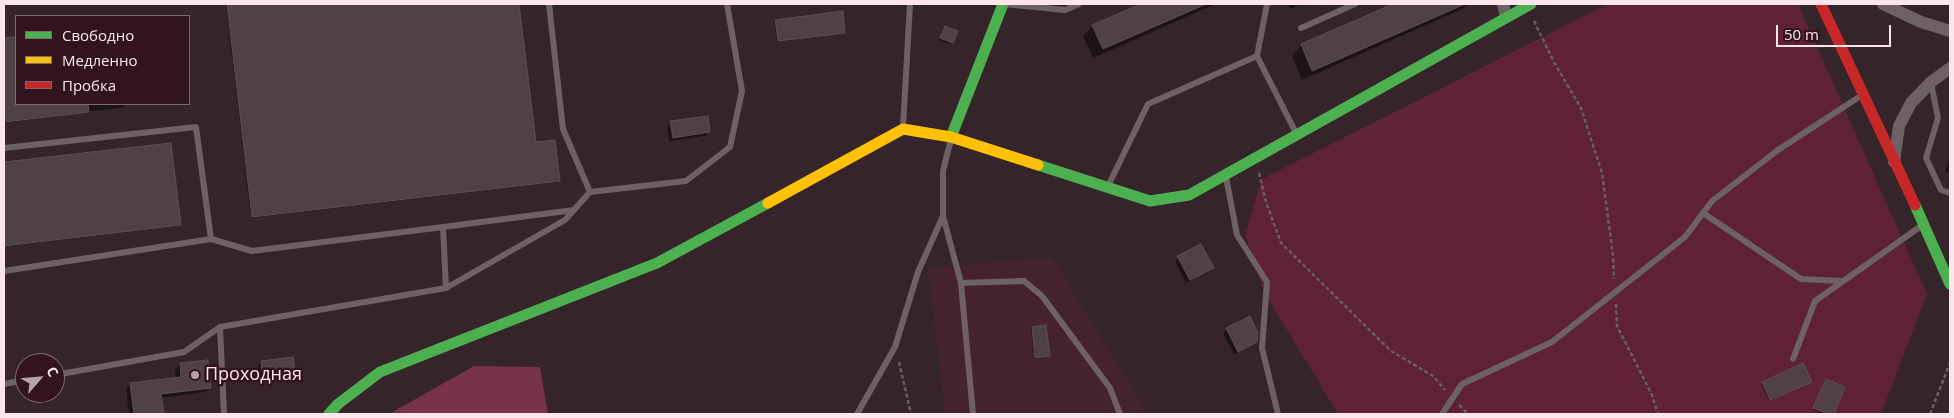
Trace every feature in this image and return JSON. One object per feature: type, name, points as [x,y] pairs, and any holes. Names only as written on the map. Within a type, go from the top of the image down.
[{"type":"street","points":[[951,137],[1003,4]]},
{"type":"street","points":[[1503,4],[1506,17]]},
{"type":"street","points":[[1821,4],[1894,162],[1925,224],[1950,284]]},
{"type":"street","points":[[1883,4],[1921,22],[1950,31]]},
{"type":"street","points":[[329,414],[338,404],[380,372],[657,263],[903,129],[951,137],[1150,201],[1189,195],[1529,5]]},
{"type":"street","points":[[1894,162],[1899,126],[1911,103],[1931,82],[1950,68]]},
{"type":"lane","points":[[549,4],[563,129],[590,192]]},
{"type":"lane","points":[[65,373],[184,352],[220,327],[446,288],[565,220],[590,192],[686,182],[730,147],[742,91],[727,4]]},
{"type":"lane","points":[[903,129],[910,4]]},
{"type":"lane","points":[[1003,4],[1065,10],[1079,4]]},
{"type":"lane","points":[[1267,4],[1257,56],[1296,134]]},
{"type":"lane","points":[[1301,28],[1355,4]]},
{"type":"lane","points":[[1108,186],[1148,104],[1257,56]]},
{"type":"lane","points":[[1931,82],[1938,118],[1926,158],[1941,190],[1950,193]]},
{"type":"lane","points":[[1442,414],[1462,384],[1552,342],[1685,237],[1712,201],[1778,150],[1863,94]]},
{"type":"lane","points":[[4,148],[196,127],[211,239]]},
{"type":"lane","points":[[951,137],[943,171],[943,216],[962,283],[973,414]]},
{"type":"lane","points":[[1225,175],[1238,235],[1267,282],[1262,348],[1278,414]]},
{"type":"lane","points":[[4,271],[211,239],[252,251],[574,210]]},
{"type":"lane","points":[[1703,213],[1802,279],[1842,281]]},
{"type":"lane","points":[[857,414],[896,347],[918,272],[943,216]]},
{"type":"lane","points":[[1793,359],[1815,301],[1925,224]]},
{"type":"lane","points":[[442,227],[446,288]]},
{"type":"lane","points":[[962,283],[1024,281],[1042,296],[1110,388],[1120,414]]},
{"type":"lane","points":[[220,327],[224,414]]},
{"type":"path","points":[[1529,5],[1555,64],[1582,108],[1602,173],[1613,255],[1617,326],[1652,395],[1658,414]]},
{"type":"path","points":[[1256,157],[1266,202],[1281,242],[1392,351],[1433,376],[1468,414]]},
{"type":"path","points":[[896,347],[911,414]]},
{"type":"path","points":[[1930,414],[1950,363]]},
{"type":"shaded area","points":[[1608,4],[1798,4],[1927,294],[1881,414],[1338,414],[1264,292],[1245,234],[1262,179]]},
{"type":"shaded area","points":[[1052,258],[1148,414],[945,414],[928,267]]},
{"type":"shaded area","points":[[474,366],[540,367],[548,414],[389,414]]},
{"type":"building","points":[[227,4],[519,4],[536,142],[555,140],[560,181],[252,217]]},
{"type":"building","points":[[1141,4],[1206,4],[1103,49],[1092,25]]},
{"type":"building","points":[[1393,4],[1465,4],[1312,71],[1301,44]]},
{"type":"building","points":[[843,11],[845,33],[778,41],[775,20]]},
{"type":"building","points":[[945,26],[958,31],[953,43],[940,38]]},
{"type":"building","points":[[15,37],[15,105],[88,105],[89,112],[4,122],[4,38]]},
{"type":"building","points":[[708,116],[710,132],[673,138],[670,121]]},
{"type":"building","points":[[171,143],[181,225],[4,246],[4,162]]},
{"type":"building","points":[[1201,244],[1214,268],[1190,280],[1177,256]]},
{"type":"building","points":[[1250,316],[1258,333],[1257,342],[1238,352],[1226,328]]},
{"type":"building","points":[[1046,325],[1050,356],[1035,358],[1032,327]]},
{"type":"building","points":[[293,357],[295,370],[262,374],[261,361]]},
{"type":"building","points":[[208,360],[211,388],[161,394],[164,414],[134,414],[130,383],[181,377],[180,363]]},
{"type":"building","points":[[1803,363],[1812,382],[1770,400],[1762,382]]},
{"type":"building","points":[[1826,379],[1845,387],[1834,414],[1828,414],[1813,408]]},
{"type":"traffic: fast","points":[[951,137],[1003,4]]},
{"type":"traffic: fast","points":[[1038,165],[1150,201],[1189,195],[1531,4]]},
{"type":"traffic: fast","points":[[329,414],[338,404],[380,372],[657,263],[768,203]]},
{"type":"traffic: fast","points":[[1915,205],[1950,284]]},
{"type":"traffic: slow","points":[[768,203],[903,129],[951,137],[1038,165]]},
{"type":"traffic: jam","points":[[1821,4],[1915,205]]},
{"type":"place","name":"Проходная","points":[[195,375]]}]
